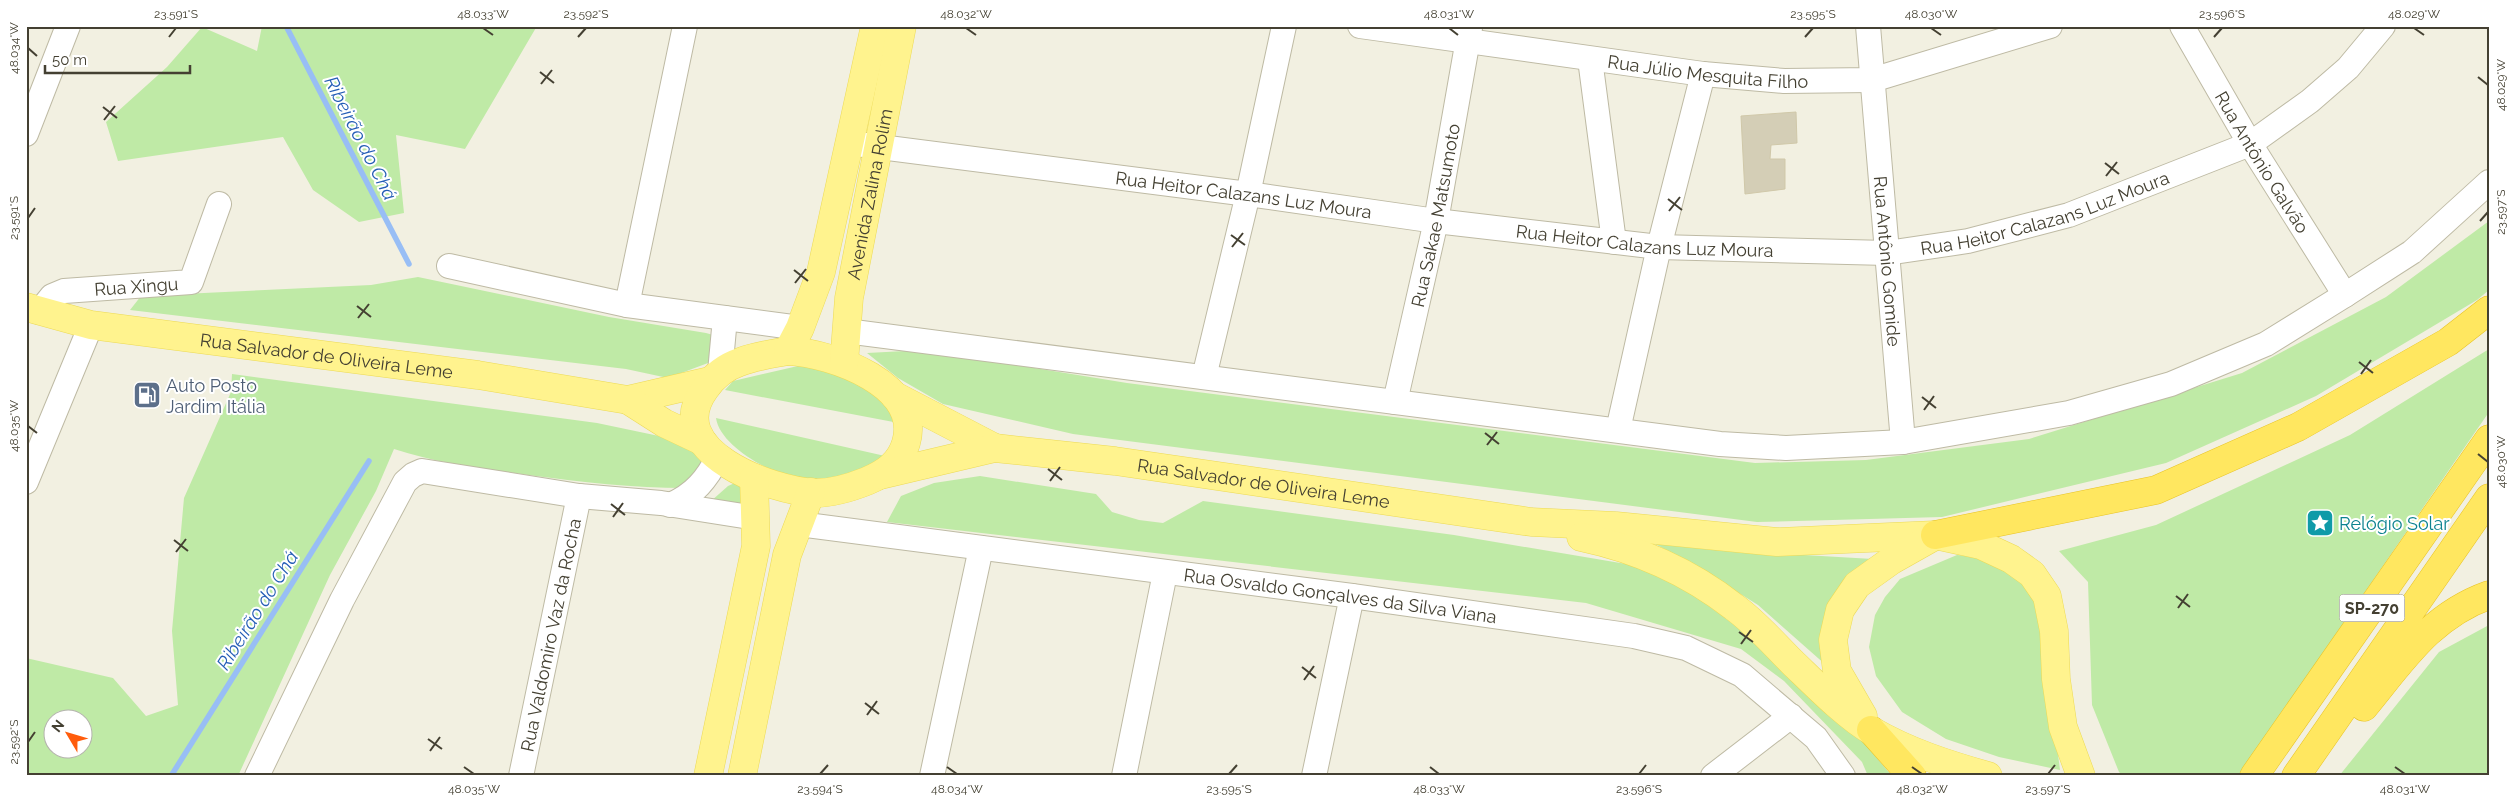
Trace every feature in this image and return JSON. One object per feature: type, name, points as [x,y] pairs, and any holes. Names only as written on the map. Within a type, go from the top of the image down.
[{"type":"highway","points":[[1935,535],[2156,490],[2298,427],[2448,342],[2489,310]]},
{"type":"highway","name":"SP-270","points":[[2254,776],[2489,439]]},
{"type":"highway","name":"SP-270","points":[[2296,776],[2489,498]]},
{"type":"highway","points":[[2304,776],[2413,647],[2442,619],[2468,603],[2489,595]]},
{"type":"highway","points":[[1871,730],[1912,776]]},
{"type":"main road","name":"Avenida Zalina Rolim","points":[[788,351],[800,328],[821,272],[875,26]]},
{"type":"main road","name":"Avenida Zalina Rolim","points":[[844,363],[852,281],[902,26]]},
{"type":"main road","name":"Rua Salvador de Oliveira Leme","points":[[33,310],[91,325],[469,374],[628,400]]},
{"type":"main road","points":[[710,449],[696,430],[695,411],[701,394],[715,377],[738,362],[788,351],[815,354],[844,363],[876,380],[895,396],[994,448]]},
{"type":"main road","points":[[628,400],[715,377]]},
{"type":"main road","points":[[881,475],[903,454],[909,434],[906,415],[895,396]]},
{"type":"main road","points":[[628,400],[754,478],[790,490],[811,492],[833,491],[881,475],[994,448]]},
{"type":"main road","name":"Rua Salvador de Oliveira Leme","points":[[994,448],[1115,461],[1531,522]]},
{"type":"main road","points":[[708,776],[756,546],[754,478]]},
{"type":"main road","points":[[742,776],[788,555],[811,492]]},
{"type":"main road","points":[[1531,522],[1616,526],[1777,542],[1935,535],[1981,545],[2011,558],[2032,574],[2047,596],[2054,631],[2056,679],[2063,727],[2081,776]]},
{"type":"main road","points":[[1531,522],[1563,534],[1624,548],[1650,557],[1699,581],[1736,608],[1820,689],[1871,730],[1954,767],[1988,776]]},
{"type":"main road","points":[[1871,730],[1837,671],[1833,640],[1840,610],[1857,585],[1892,560],[1935,535]]},
{"type":"street","points":[[26,134],[68,26]]},
{"type":"street","points":[[627,305],[685,26]]},
{"type":"street","points":[[1204,377],[1248,194],[1284,26]]},
{"type":"street","name":"Rua Júlio Mesquita Filho","points":[[1360,26],[1470,34],[1590,59],[1703,74],[1784,81],[1872,80],[2050,26]]},
{"type":"street","name":"Rua Antônio Gomide","points":[[1868,26],[1903,442]]},
{"type":"street","name":"Rua Antônio Galvão","points":[[2182,26],[2250,144],[2346,295]]},
{"type":"street","name":"Rua Heitor Calazans Luz Moura","points":[[849,143],[1248,194],[1436,221],[1659,247],[1886,253],[1968,241],[2069,215],[2250,144],[2325,88],[2348,68],[2383,26]]},
{"type":"street","name":"Rua Sakae Matsumoto","points":[[1395,402],[1436,221],[1470,34]]},
{"type":"street","points":[[1590,59],[1614,242]]},
{"type":"street","points":[[1618,430],[1659,247],[1703,74]]},
{"type":"street","points":[[846,331],[1720,444],[1786,448],[1903,442],[2069,413],[2171,384],[2266,344],[2412,252],[2489,182]]},
{"type":"street","name":"Rua Xingu","points":[[33,310],[64,290],[191,282],[219,204]]},
{"type":"street","points":[[450,266],[627,305],[800,328]]},
{"type":"street","points":[[715,377],[725,318]]},
{"type":"street","points":[[26,482],[91,325]]},
{"type":"street","points":[[670,505],[696,490],[708,475],[710,449]]},
{"type":"street","points":[[257,776],[342,600],[405,482],[413,475],[422,471],[579,496],[670,505],[756,518]]},
{"type":"street","name":"Rua Valdomiro Vaz da Rocha","points":[[521,776],[579,496]]},
{"type":"street","name":"Rua Osvaldo Gonçalves da Silva Viana","points":[[799,524],[1352,596],[1634,636],[1686,648],[1742,675],[1816,738],[1836,773]]},
{"type":"street","points":[[932,776],[981,548]]},
{"type":"street","points":[[1124,776],[1165,573]]},
{"type":"street","points":[[1314,776],[1352,596]]},
{"type":"street","points":[[1713,776],[1791,716]]},
{"type":"green space","points":[[262,26],[537,26],[465,149],[396,135],[404,213],[359,222],[313,190],[283,137],[118,161],[106,122],[167,67],[202,27],[257,51]]},
{"type":"green space","points":[[2489,221],[2489,290],[2477,300],[2316,396],[2166,463],[1942,517],[1757,522],[1073,434],[943,404],[898,378],[867,353],[924,350],[1127,383],[1755,463],[1866,460],[2029,439],[2242,373],[2386,297]]},
{"type":"green space","points":[[418,277],[609,317],[713,335],[708,363],[668,378],[626,369],[130,310],[141,296],[371,285]]},
{"type":"green space","points":[[2489,349],[2489,412],[2238,776],[2123,776],[2119,772],[2092,705],[2088,582],[2059,551],[2156,525],[2350,435]]},
{"type":"green space","points":[[798,366],[823,367],[867,384],[904,424],[725,390],[733,381]]},
{"type":"green space","points":[[232,374],[597,423],[659,436],[702,454],[706,462],[686,488],[646,487],[568,480],[477,468],[443,462],[394,449],[376,491],[330,575],[238,776],[26,776],[26,658],[113,678],[146,716],[178,705],[172,631],[184,498],[231,392]]},
{"type":"green space","points":[[716,418],[894,458],[886,466],[879,469],[856,474],[827,478],[795,479],[784,476],[760,464],[736,448],[719,428]]},
{"type":"green space","points":[[980,476],[1096,494],[1112,512],[1139,520],[1163,523],[1203,501],[1454,535],[1638,566],[1694,595],[1748,635],[1851,727],[1892,776],[1868,776],[1862,762],[1784,681],[1741,649],[1586,603],[887,522],[901,496],[934,483]]},
{"type":"green space","points":[[737,482],[745,490],[748,508],[710,502],[728,486]]},
{"type":"green space","points":[[1646,539],[1704,549],[1873,559],[1827,666],[1758,605],[1696,566]]},
{"type":"green space","points":[[1957,555],[1996,558],[2022,576],[2038,600],[2060,770],[1999,757],[1946,739],[1902,712],[1876,676],[1869,647],[1875,615],[1885,597],[1900,579]]},
{"type":"green space","points":[[2489,625],[2489,776],[2339,776],[2439,652]]},
{"type":"building","points":[[1796,112],[1797,143],[1771,145],[1770,159],[1785,159],[1785,189],[1745,194],[1741,116]]},
{"type":"waterway","name":"Ribeirão do Chá","points":[[286,26],[409,264]]},
{"type":"waterway","name":"Ribeirão do Chá","points":[[171,776],[369,461]]},
{"type":"place","name":"Auto Posto Jardim Itália","points":[[147,395]]},
{"type":"place","name":"Relógio Solar","points":[[2320,523]]}]
